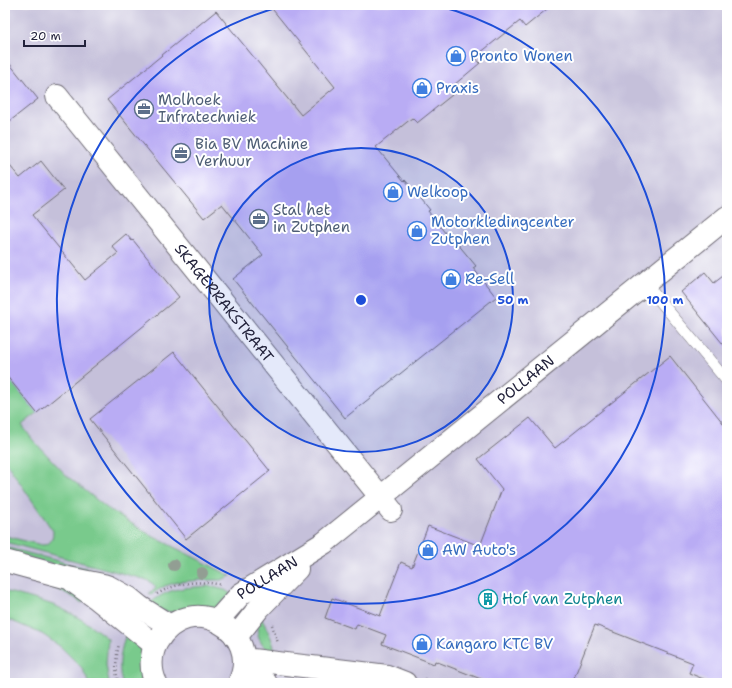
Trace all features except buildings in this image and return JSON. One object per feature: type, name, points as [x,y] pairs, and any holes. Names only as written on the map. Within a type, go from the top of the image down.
[{"type":"street","name":"SKAGERRAKSTRAAT","points":[[57,96],[386,503]]},
{"type":"street","name":"POLLAAN","points":[[217,621],[241,594],[386,503],[645,283],[727,217]]},
{"type":"street","name":"POLLAAN","points":[[236,637],[259,608],[324,542]]},
{"type":"street","points":[[5,561],[68,578],[109,587],[129,598],[140,607],[170,626]]},
{"type":"street","points":[[68,578],[95,597],[155,645]]},
{"type":"street","points":[[156,683],[153,674],[152,659],[155,645],[161,634],[170,626],[182,619],[196,616],[217,621],[228,628],[236,637],[240,644],[244,659],[244,667],[240,682],[266,683]]},
{"type":"street","points":[[244,659],[344,677],[371,674],[387,676],[405,683]]},
{"type":"lane","points":[[645,283],[727,381]]},
{"type":"shaded area","points":[[5,5],[727,5],[727,683],[5,683]]},
{"type":"green space","points":[[5,374],[37,413],[22,425],[32,439],[66,475],[108,509],[152,536],[231,576],[221,580],[178,582],[165,586],[150,595],[149,593],[156,588],[147,580],[5,542],[5,536],[45,545],[50,541],[53,531],[5,461]]},
{"type":"green space","points":[[5,547],[108,574],[106,579],[5,551]]},
{"type":"green space","points":[[5,571],[58,586],[86,599],[82,603],[74,597],[55,589],[5,574]]},
{"type":"green space","points":[[209,586],[225,590],[231,594],[213,609],[178,613],[162,611],[149,604],[156,598],[170,591]]},
{"type":"green space","points":[[5,591],[56,606],[96,629],[108,639],[106,664],[109,683],[89,683],[82,668],[61,647],[42,634],[5,618]]},
{"type":"green space","points":[[260,616],[270,635],[276,656],[262,644],[259,639],[257,629]]},
{"type":"green space","points":[[127,631],[139,644],[142,650],[147,683],[122,683],[120,657]]},
{"type":"place","name":"Pronto Wonen","points":[[456,56]]},
{"type":"place","name":"Praxis","points":[[422,88]]},
{"type":"place","name":"Molhoek Infratechniek","points":[[144,109]]},
{"type":"place","name":"Bia BV Machine Verhuur","points":[[181,153]]},
{"type":"place","name":"Welkoop","points":[[393,192]]},
{"type":"place","name":"Stal het in Zutphen","points":[[259,219]]},
{"type":"place","name":"Motorkledingcenter Zutphen","points":[[417,231]]},
{"type":"place","name":"Re-Sell","points":[[451,279]]},
{"type":"place","name":"AW Auto's","points":[[428,550]]},
{"type":"place","name":"Hof van Zutphen","points":[[488,599]]},
{"type":"place","name":"Kangaro KTC BV","points":[[422,644]]}]
